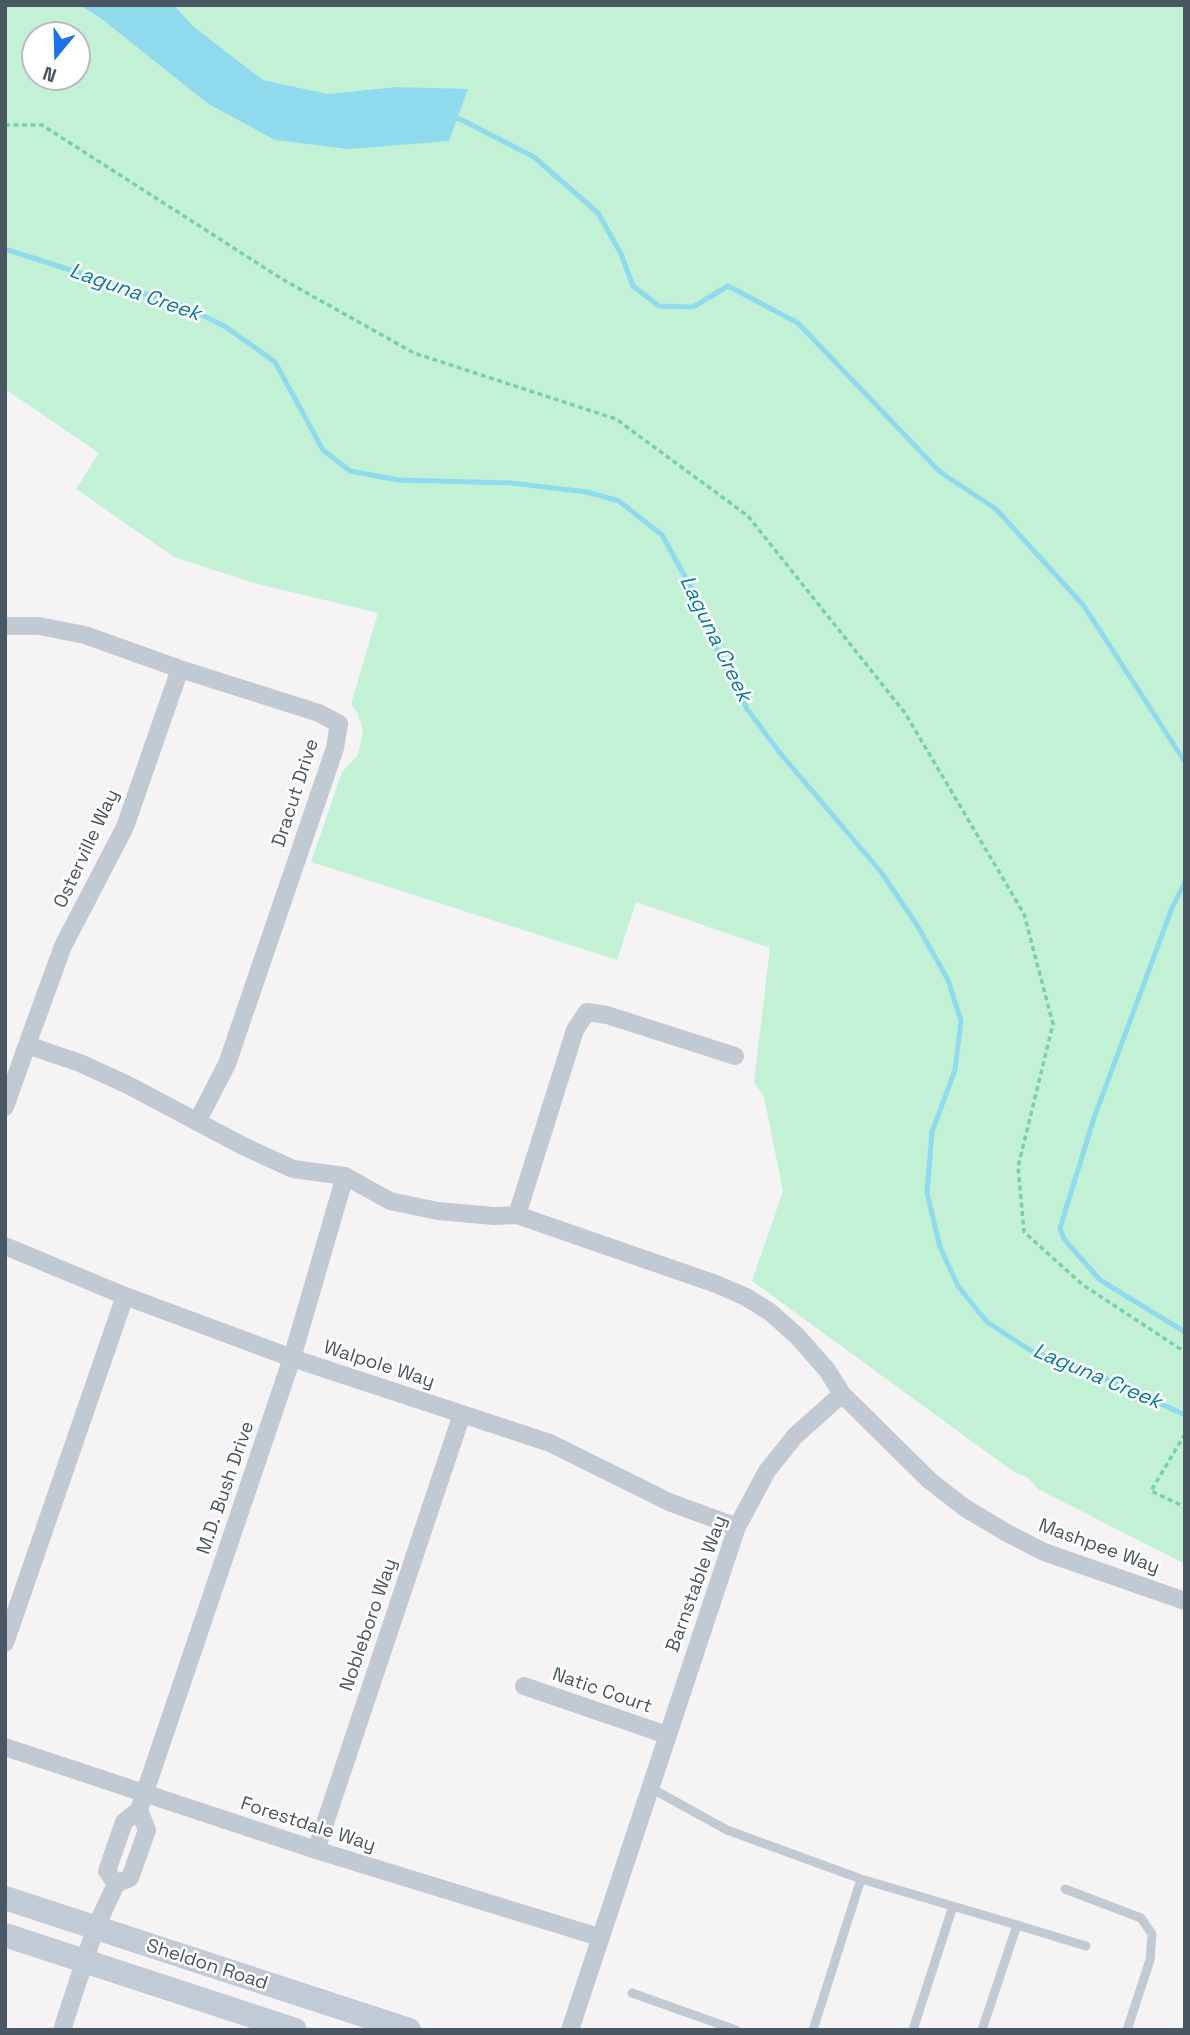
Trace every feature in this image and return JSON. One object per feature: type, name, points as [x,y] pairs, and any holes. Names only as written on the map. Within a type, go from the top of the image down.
[{"type":"main road","name":"Sheldon Road","points":[[5,1898],[409,2030]]},
{"type":"main road","name":"Sheldon Road","points":[[5,1935],[295,2030]]},
{"type":"street","name":"Dracut Drive","points":[[5,626],[39,626],[85,635],[180,669],[319,713],[339,724],[335,748],[227,1065],[197,1122]]},
{"type":"street","name":"Osterville Way","points":[[27,1045],[63,946],[125,827],[180,669]]},
{"type":"street","points":[[517,1215],[575,1030],[587,1012],[607,1015],[735,1056]]},
{"type":"street","points":[[5,1107],[27,1045],[80,1063],[293,1169],[345,1176],[390,1201],[438,1211],[494,1216],[517,1215],[716,1284],[746,1297],[770,1312],[797,1336],[827,1370],[842,1394]]},
{"type":"street","name":"M.D. Bush Drive","points":[[62,2030],[95,1929],[116,1884],[107,1871],[124,1822],[142,1802],[292,1358],[345,1176]]},
{"type":"street","name":"Walpole Way","points":[[5,1247],[125,1296],[292,1358],[550,1443],[669,1502],[737,1527]]},
{"type":"street","points":[[5,1643],[125,1296]]},
{"type":"street","name":"Barnstable Way","points":[[569,2030],[737,1527],[774,1462],[795,1436],[842,1394]]},
{"type":"street","name":"Mashpee Way","points":[[842,1394],[929,1480],[965,1508],[1044,1552],[1185,1601]]},
{"type":"street","name":"Nobleboro Way","points":[[316,1850],[463,1414]]},
{"type":"street","name":"Natic Court","points":[[524,1686],[667,1735]]},
{"type":"street","name":"Forestdale Way","points":[[5,1747],[142,1802],[316,1850],[599,1937]]},
{"type":"lane","points":[[649,1787],[727,1830],[764,1845],[861,1879],[1086,1946]]},
{"type":"lane","points":[[813,2030],[861,1879]]},
{"type":"lane","points":[[1065,1889],[1141,1918],[1152,1934],[1150,1960],[1127,2030]]},
{"type":"lane","points":[[913,2030],[953,1906]]},
{"type":"lane","points":[[982,2030],[1017,1925]]},
{"type":"lane","points":[[632,1993],[736,2030]]},
{"type":"path","points":[[5,125],[42,125],[282,279],[414,353],[616,419],[748,516],[905,713],[1024,915],[1053,1024],[1018,1167],[1024,1232],[1083,1285],[1185,1352]]},
{"type":"path","points":[[1185,1434],[1151,1491],[1185,1507]]},
{"type":"green space","points":[[5,5],[79,5],[99,17],[207,103],[468,90],[395,87],[328,94],[263,80],[194,27],[174,5],[1185,5],[1185,1564],[1038,1489],[1027,1477],[1014,1472],[752,1281],[783,1191],[764,1097],[754,1082],[770,948],[636,902],[617,960],[311,862],[342,772],[358,755],[363,730],[358,714],[351,704],[378,613],[254,583],[174,557],[76,489],[99,453],[5,389]]},
{"type":"water","points":[[79,5],[174,5],[194,27],[263,80],[328,94],[395,87],[468,89],[449,141],[349,149],[275,140],[207,103],[99,17]]},
{"type":"waterway","name":"Laguna Creek","points":[[452,117],[534,157],[598,213],[621,254],[633,286],[659,306],[693,307],[728,286],[798,323],[940,472],[996,509],[1084,606],[1185,762]]},
{"type":"waterway","name":"Laguna Creek","points":[[5,249],[186,307],[226,327],[275,362],[323,450],[350,471],[398,480],[511,483],[587,492],[619,501],[662,535],[693,591],[716,648],[747,709],[780,753],[881,872],[917,925],[948,980],[961,1021],[955,1070],[932,1132],[927,1193],[940,1247],[958,1286],[987,1322],[1033,1352],[1088,1370],[1185,1415]]},
{"type":"waterway","name":"Laguna Creek","points":[[1185,882],[1172,908],[1094,1118],[1060,1228],[1064,1239],[1100,1280],[1185,1332]]}]
